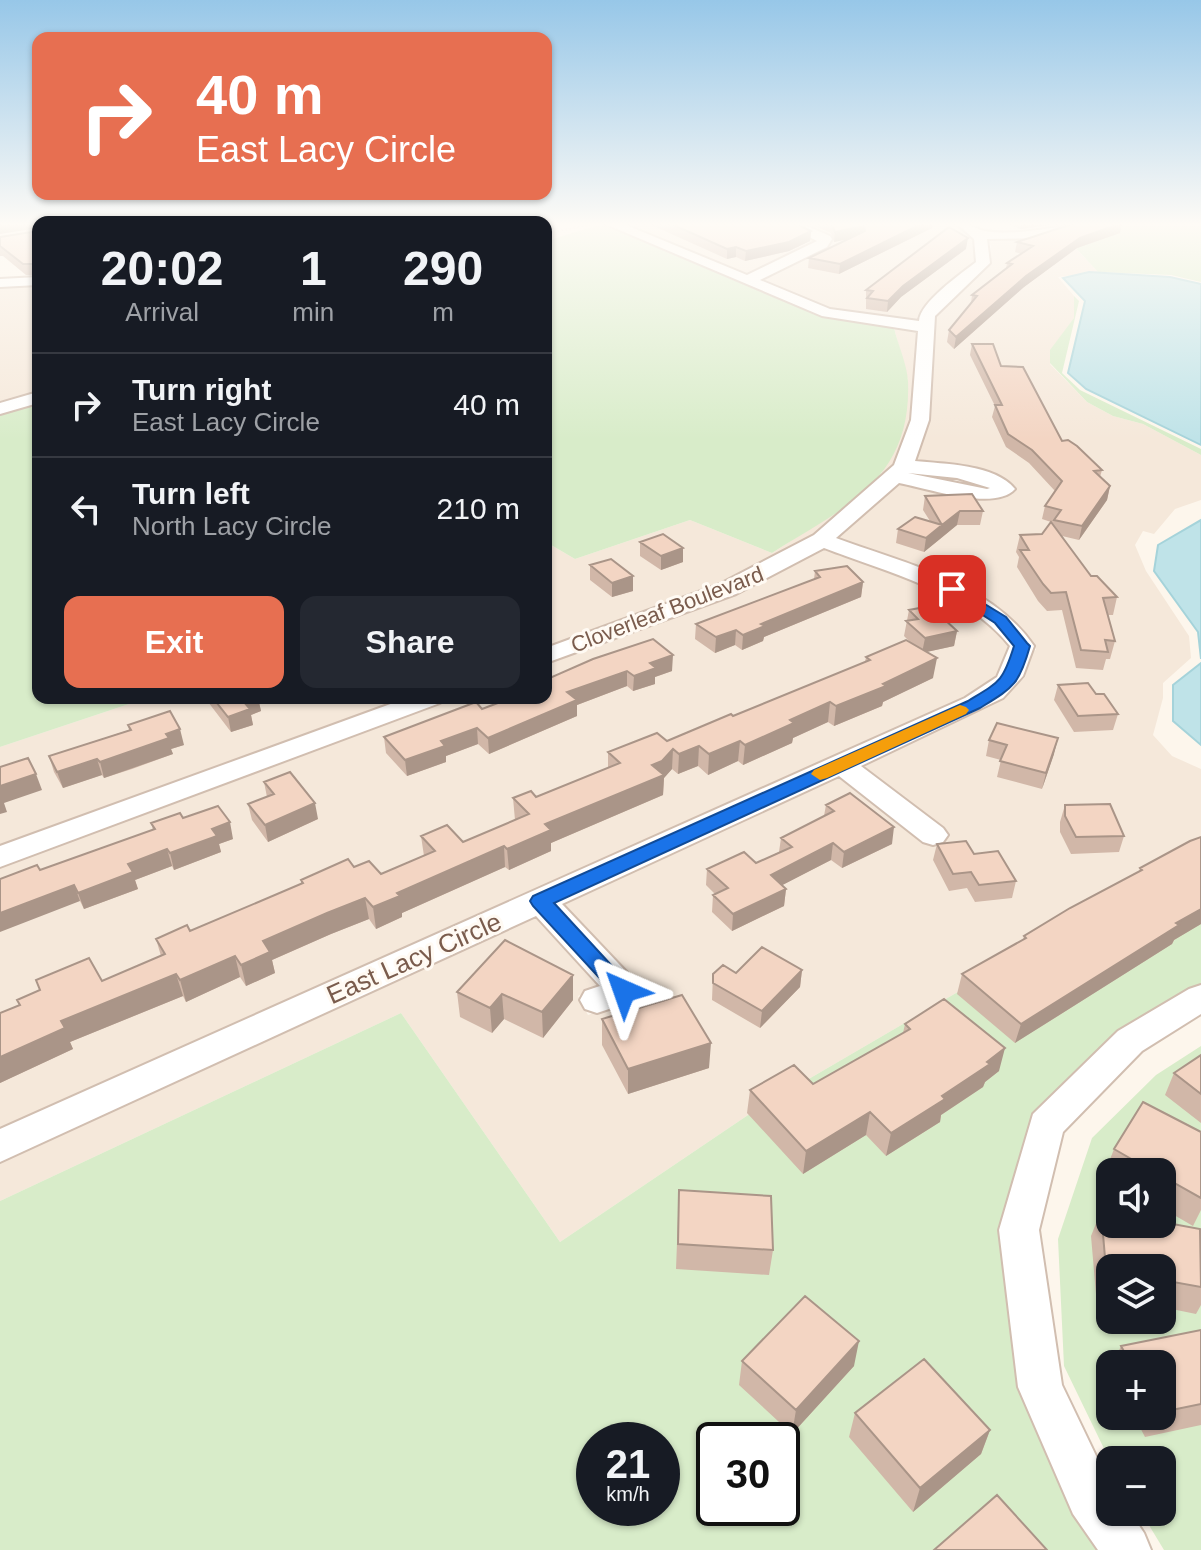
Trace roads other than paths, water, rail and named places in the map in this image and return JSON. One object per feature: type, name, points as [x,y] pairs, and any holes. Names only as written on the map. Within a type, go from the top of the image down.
[{"type":"street","points":[[782,295],[827,313],[924,327],[927,315],[946,295]]},
{"type":"street","name":"Cloverleaf Boulevard","points":[[552,654],[728,589],[822,540],[899,471],[920,420],[924,327]]},
{"type":"street","points":[[0,409],[32,399]]},
{"type":"street","name":"East Lacy Circle","points":[[0,1146],[974,704],[1001,688],[1013,676],[1022,646],[1001,620],[952,589],[822,540]]},
{"type":"street","points":[[0,857],[415,704]]},
{"type":"street","points":[[841,764],[933,835]]},
{"type":"street","points":[[540,901],[624,991],[597,1000]]},
{"type":"street","points":[[1127,1550],[1090,1497],[1040,1387],[1019,1230],[1046,1125],[1130,1041],[1201,998]]},
{"type":"water","points":[[1080,295],[1201,295],[1201,445],[1086,389],[1068,373],[1085,301]]},
{"type":"water","points":[[1201,520],[1201,659],[1198,632],[1154,571],[1158,545]]},
{"type":"water","points":[[1201,663],[1201,745],[1173,721],[1173,685]]}]
